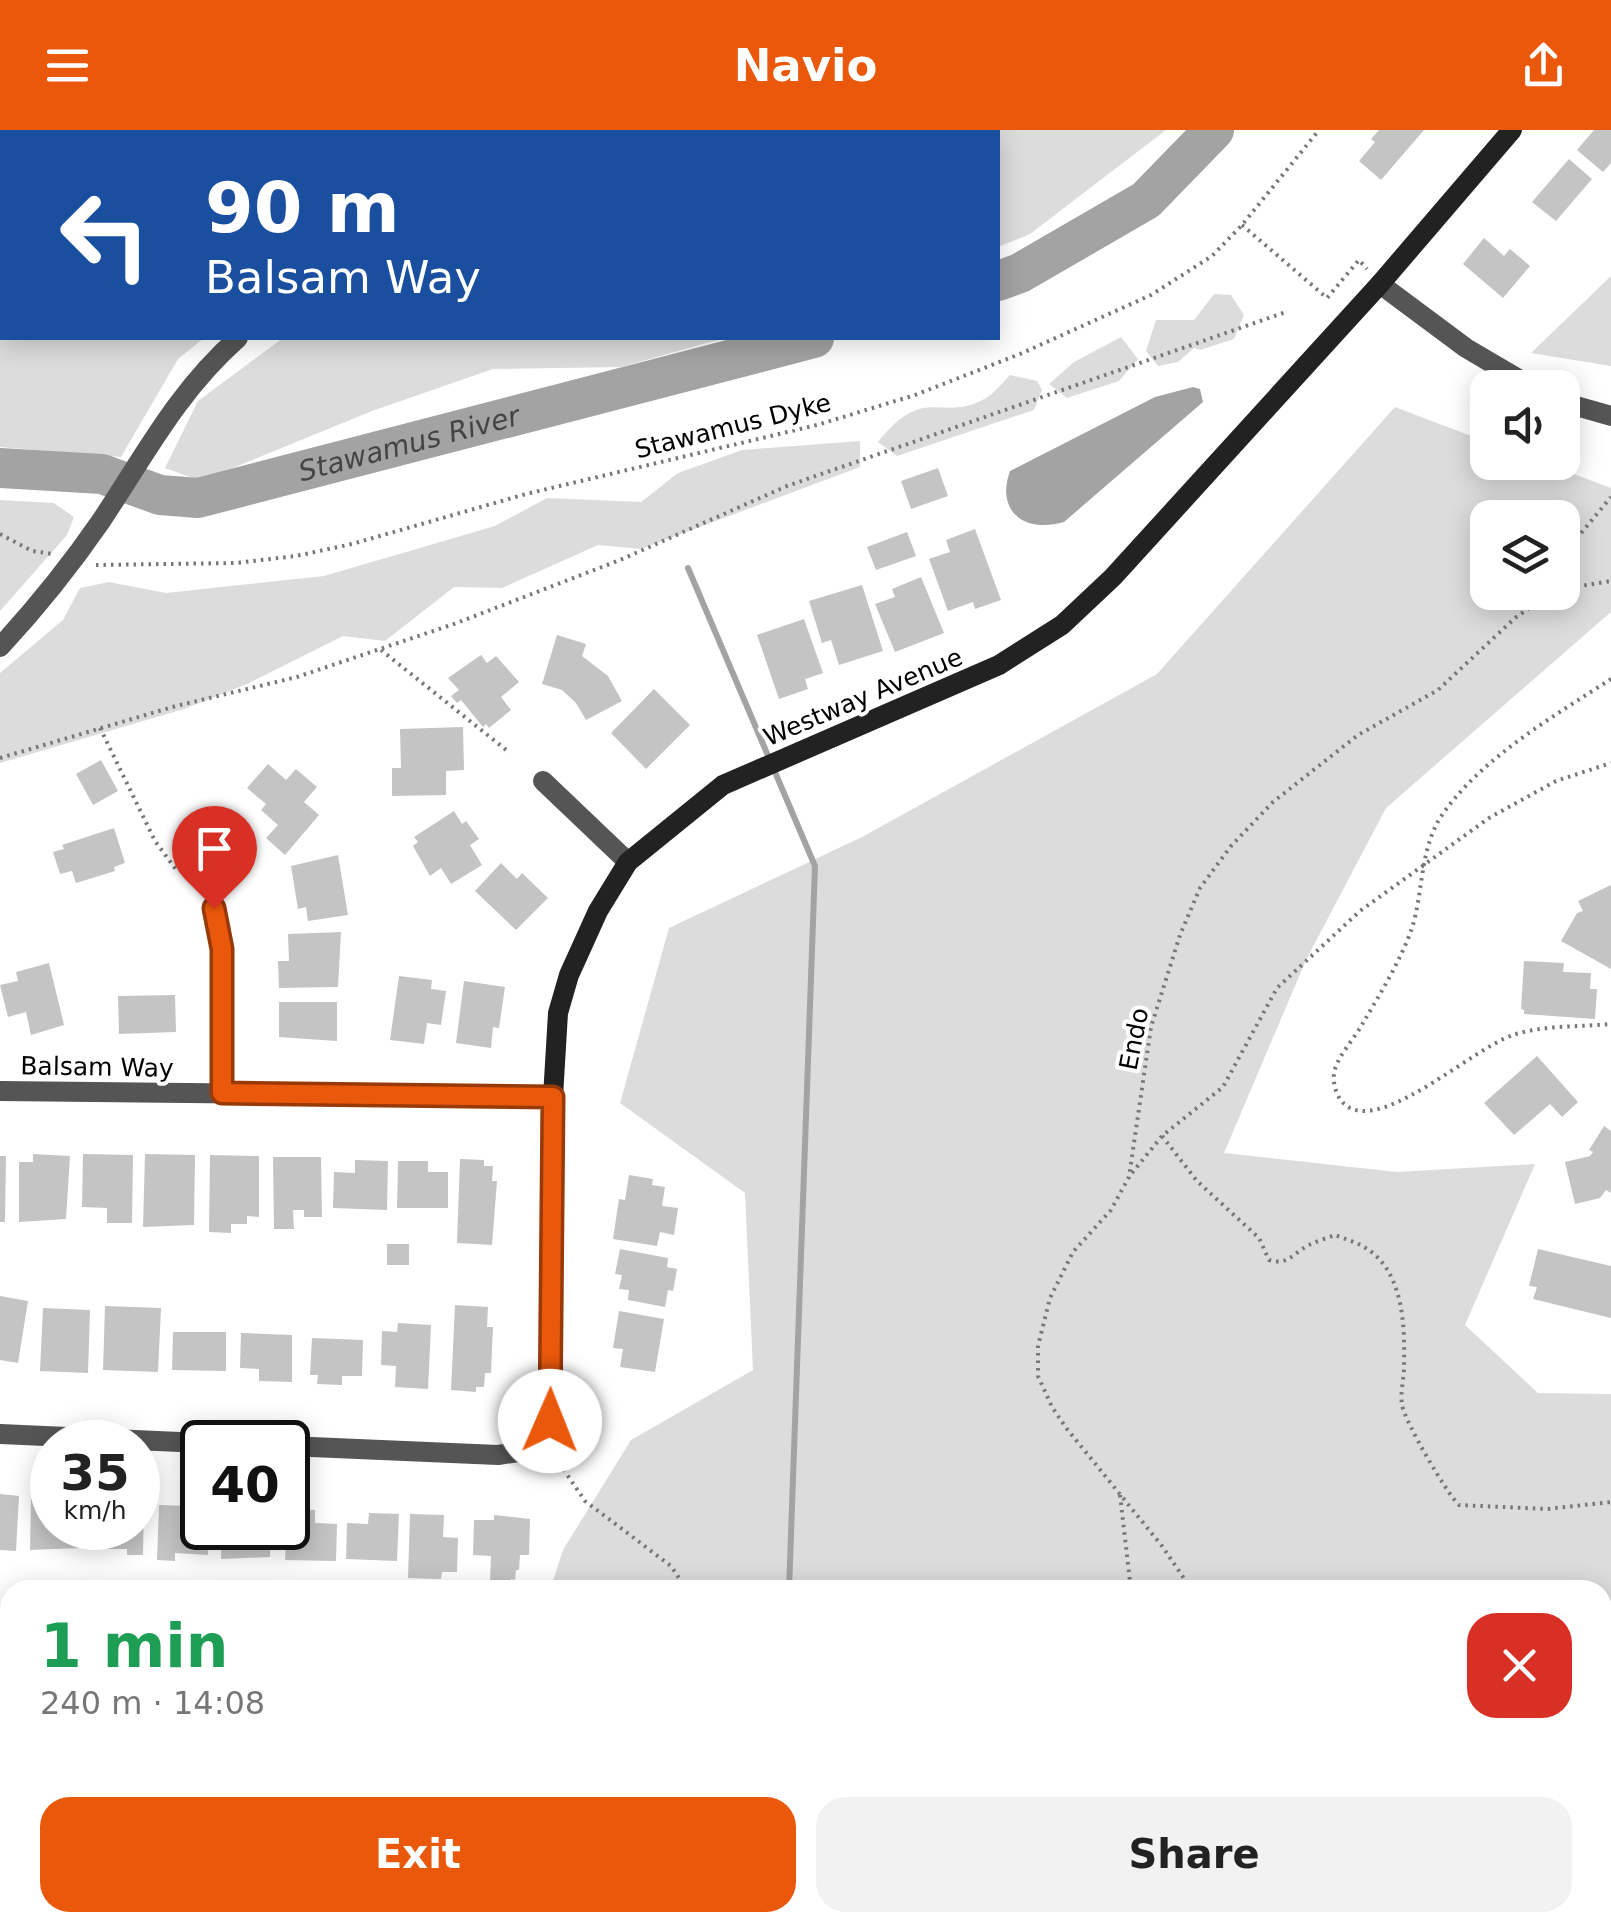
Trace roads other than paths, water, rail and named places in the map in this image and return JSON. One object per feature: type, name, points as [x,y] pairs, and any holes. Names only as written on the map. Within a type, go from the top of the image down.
[{"type":"street","name":"Westway Avenue","points":[[310,1447],[498,1455],[525,1451],[542,1439],[550,1421],[552,1397],[553,1097],[558,1013],[569,975],[598,912],[628,862],[723,785],[999,665],[1062,625],[1113,578],[1380,284],[1512,130]]},
{"type":"street","points":[[1380,284],[1466,348],[1503,370]]},
{"type":"street","points":[[0,647],[76,556],[188,387],[236,340]]},
{"type":"street","points":[[1580,407],[1611,416]]},
{"type":"street","points":[[544,782],[628,862]]},
{"type":"street","points":[[214,908],[222,949],[222,1093]]},
{"type":"street","name":"Balsam Way","points":[[0,1091],[553,1097]]},
{"type":"street","points":[[0,1434],[180,1442]]},
{"type":"waterway","name":"Stawamus River","points":[[1000,280],[1020,273],[1146,200],[1214,130]]},
{"type":"waterway","name":"Stawamus River","points":[[0,468],[102,474],[160,495],[198,498],[806,340]]},
{"type":"waterway","points":[[688,568],[815,866],[789,1580]]}]
